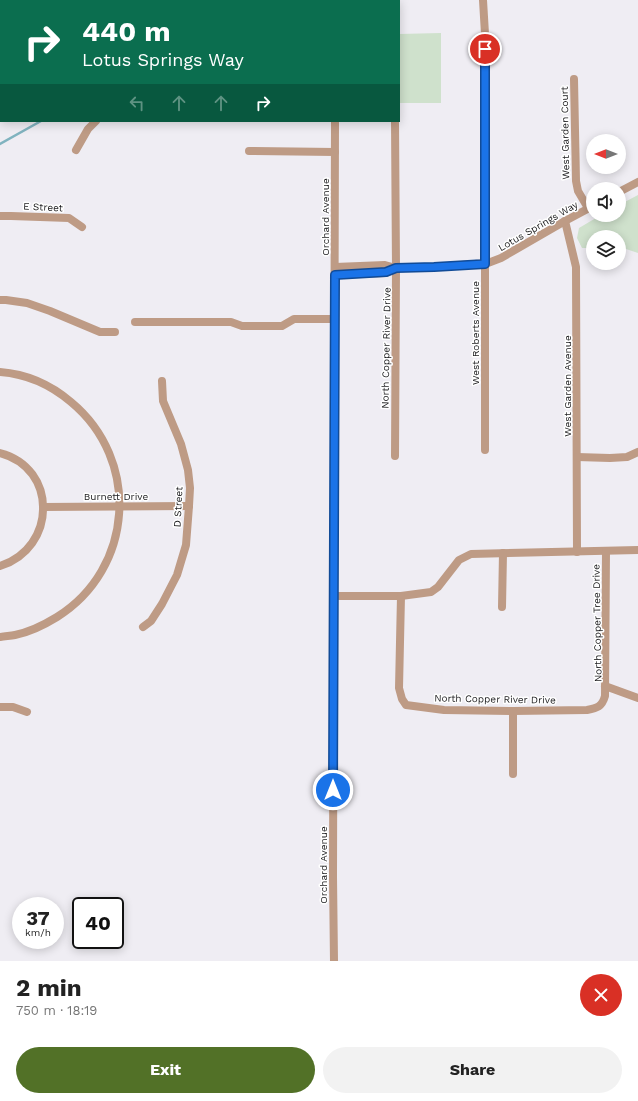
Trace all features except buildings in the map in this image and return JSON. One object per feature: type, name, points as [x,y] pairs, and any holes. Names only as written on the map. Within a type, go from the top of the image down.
[{"type":"street","name":"West Roberts Avenue","points":[[484,0],[484,450]]},
{"type":"street","name":"West Garden Court","points":[[574,79],[576,181],[578,191],[586,201]]},
{"type":"street","points":[[76,150],[88,129],[95,122]]},
{"type":"street","name":"Orchard Avenue","points":[[334,961],[335,122]]},
{"type":"street","name":"North Copper River Drive","points":[[394,122],[396,268],[395,456]]},
{"type":"street","points":[[249,151],[335,152]]},
{"type":"street","points":[[626,188],[638,182]]},
{"type":"street","name":"Lotus Springs Way","points":[[335,271],[385,265],[396,268],[485,264],[501,258],[586,210]]},
{"type":"street","name":"E Street","points":[[0,216],[69,218],[82,226]]},
{"type":"street","name":"West Garden Avenue","points":[[565,221],[576,268],[577,552]]},
{"type":"street","points":[[0,300],[27,303],[100,332],[115,332]]},
{"type":"street","points":[[135,322],[231,322],[242,326],[282,326],[294,319],[335,319]]},
{"type":"street","points":[[0,372],[13,373],[38,381],[62,394],[82,411],[98,431],[110,455],[118,480],[120,506],[116,536],[106,564],[90,589],[69,610],[44,625],[16,635],[0,637]]},
{"type":"street","name":"D Street","points":[[143,627],[151,621],[162,604],[177,575],[186,545],[189,506],[190,488],[188,470],[181,444],[164,401],[162,380]]},
{"type":"street","points":[[577,457],[627,457],[638,452]]},
{"type":"street","points":[[0,453],[12,457],[31,473],[39,488],[43,507],[40,529],[32,544],[14,560],[0,566]]},
{"type":"street","name":"Burnett Drive","points":[[43,507],[189,506]]},
{"type":"street","name":"North Copper Tree Drive","points":[[334,596],[401,596],[430,592],[438,587],[459,560],[464,556],[471,554],[638,550]]},
{"type":"street","name":"North Copper Tree Drive","points":[[606,551],[605,686],[638,698]]},
{"type":"street","points":[[502,607],[503,553]]},
{"type":"street","name":"North Copper River Drive","points":[[401,596],[399,688],[402,699],[406,705],[444,710],[586,710],[596,708],[603,702],[605,696],[605,686]]},
{"type":"street","points":[[0,707],[13,707],[27,712]]},
{"type":"street","points":[[513,711],[513,774]]},
{"type":"green space","points":[[441,33],[441,103],[400,103],[400,34]]},
{"type":"green space","points":[[638,195],[638,253],[626,249],[626,230],[586,230],[586,248],[582,248],[577,238],[579,228],[589,222],[626,222],[626,201]]},
{"type":"waterway","points":[[0,144],[39,122]]},
{"type":"route","points":[[333,790],[335,275],[386,272],[396,268],[485,264],[485,49]]}]
